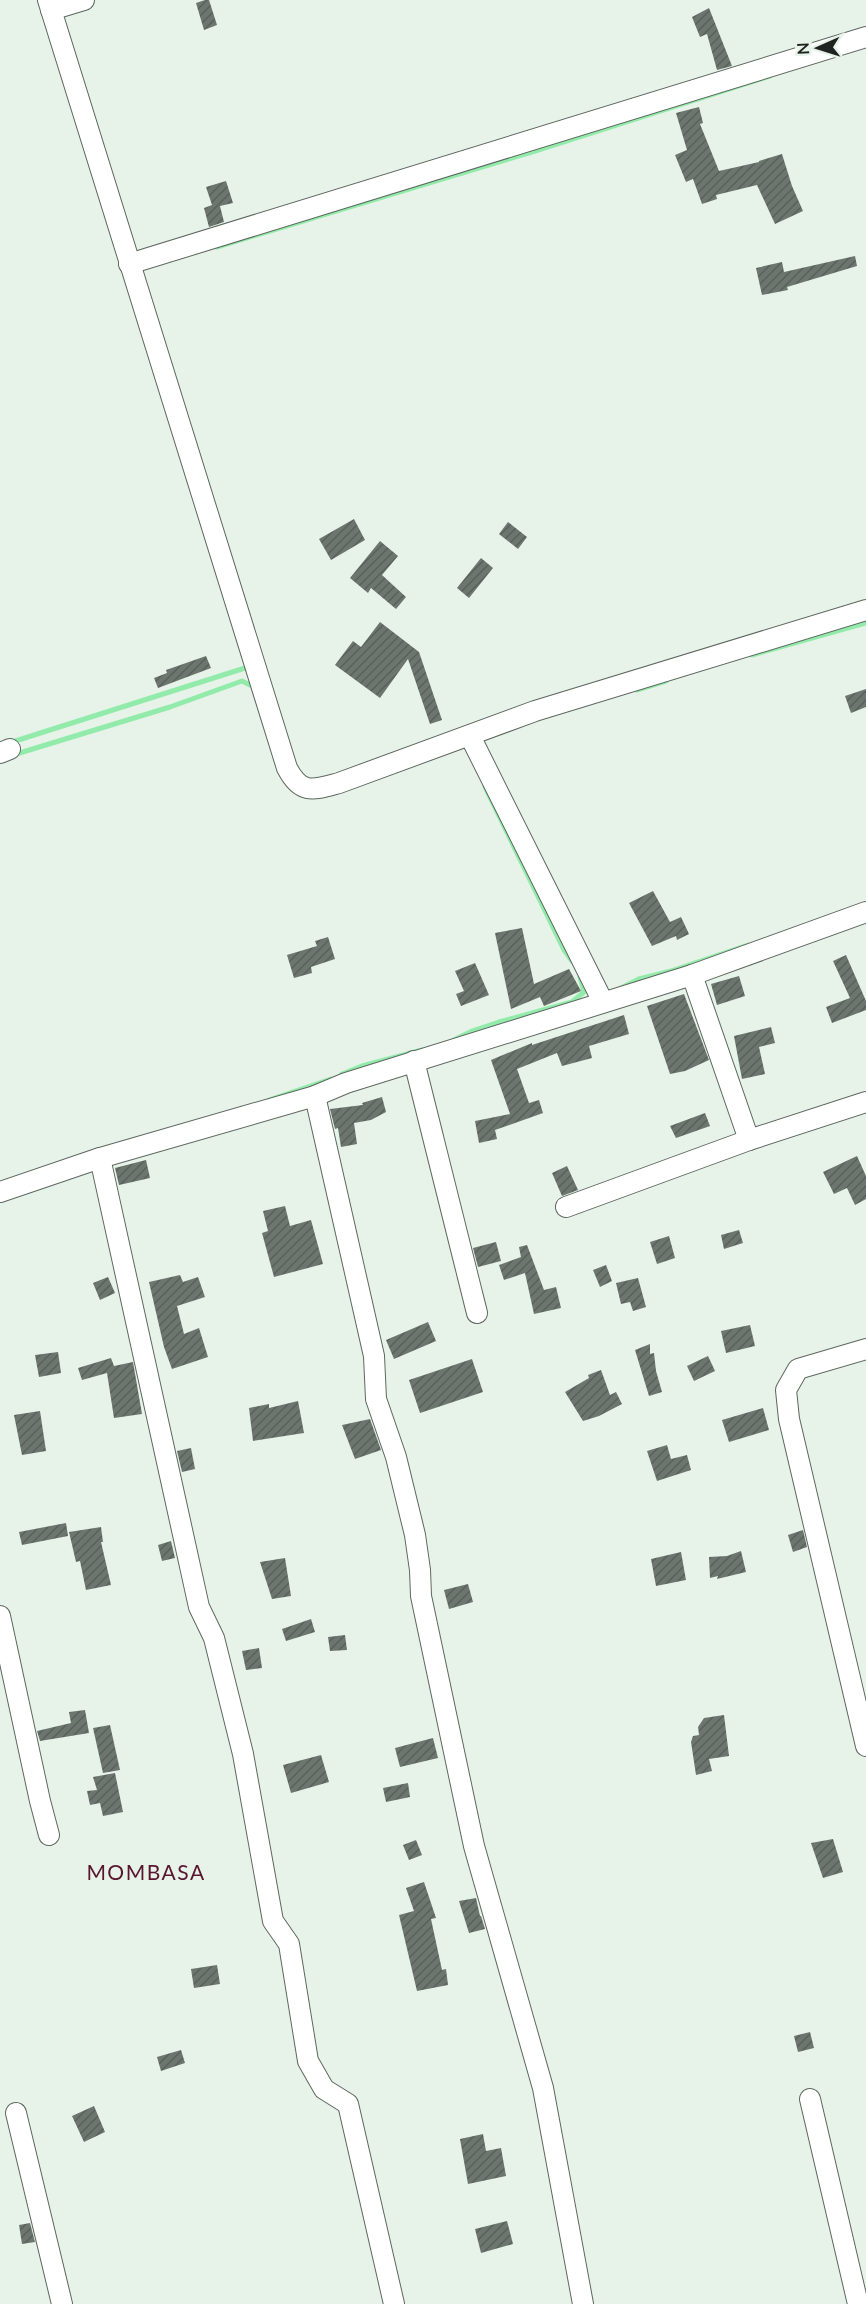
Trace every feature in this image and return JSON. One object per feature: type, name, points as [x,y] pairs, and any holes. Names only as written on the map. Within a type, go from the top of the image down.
[{"type":"street","points":[[84,0],[50,5],[284,757],[294,781],[302,787],[311,789],[339,783],[535,711],[866,610]]},
{"type":"street","points":[[129,264],[866,37]]},
{"type":"street","points":[[470,736],[603,1002]]},
{"type":"street","points":[[0,1192],[100,1158],[315,1096],[346,1083],[414,1061],[692,975],[866,912]]},
{"type":"street","points":[[692,975],[749,1140]]},
{"type":"street","points":[[414,1061],[477,1313]]},
{"type":"street","points":[[315,1096],[374,1356],[375,1399],[396,1457],[415,1535],[421,1596],[474,1846],[543,2088],[583,2304]]},
{"type":"street","points":[[566,1206],[749,1140],[866,1102]]},
{"type":"street","points":[[100,1158],[200,1607],[214,1638],[243,1754],[273,1921],[289,1944],[308,2061],[324,2089],[348,2104],[394,2304]]},
{"type":"street","points":[[866,1349],[798,1369],[786,1390],[791,1431],[866,1746]]},
{"type":"street","points":[[0,1616],[50,1835]]},
{"type":"street","points":[[810,2099],[858,2304]]},
{"type":"street","points":[[16,2113],[62,2304]]},
{"type":"building","points":[[209,0],[217,25],[204,30],[196,3]]},
{"type":"building","points":[[709,8],[732,66],[717,70],[707,34],[700,37],[692,17]]},
{"type":"building","points":[[699,107],[703,123],[700,124],[719,171],[782,154],[803,211],[775,224],[757,185],[716,195],[717,199],[702,204],[693,179],[686,182],[675,155],[687,150],[676,113]]},
{"type":"building","points":[[226,181],[233,203],[220,206],[224,222],[209,227],[204,208],[212,205],[206,187]]},
{"type":"building","points":[[855,256],[857,266],[787,287],[788,290],[762,295],[756,268],[782,262],[784,272]]},
{"type":"building","points":[[354,519],[365,540],[331,560],[319,539]]},
{"type":"building","points":[[508,522],[527,537],[518,549],[499,534]]},
{"type":"building","points":[[380,541],[398,556],[382,575],[406,597],[396,609],[371,588],[368,593],[350,578]]},
{"type":"building","points":[[481,558],[493,568],[469,598],[457,588]]},
{"type":"building","points":[[380,622],[419,652],[442,720],[430,724],[408,659],[380,698],[335,665],[353,641],[361,647]]},
{"type":"building","points":[[206,656],[211,668],[158,688],[154,678],[167,673],[166,670]]},
{"type":"building","points":[[866,689],[866,707],[851,713],[845,696]]},
{"type":"building","points":[[653,891],[670,922],[681,917],[689,934],[677,940],[676,936],[652,946],[629,903]]},
{"type":"building","points":[[522,928],[534,984],[569,969],[581,991],[544,1006],[540,997],[511,1009],[495,933]]},
{"type":"building","points":[[328,937],[335,959],[311,967],[312,973],[294,978],[287,955],[317,946],[315,941]]},
{"type":"building","points":[[846,955],[866,1001],[866,1010],[832,1023],[826,1007],[850,998],[833,961]]},
{"type":"building","points":[[475,963],[489,995],[461,1006],[456,994],[464,991],[455,971]]},
{"type":"building","points":[[739,976],[745,996],[717,1005],[711,984]]},
{"type":"building","points":[[684,994],[709,1060],[685,1071],[670,1074],[647,1006]]},
{"type":"building","points":[[624,1015],[629,1034],[589,1046],[592,1058],[562,1066],[557,1053],[517,1069],[529,1103],[539,1100],[543,1113],[495,1130],[497,1139],[479,1143],[475,1121],[510,1114],[491,1060],[532,1043],[532,1045]]},
{"type":"building","points":[[771,1027],[775,1043],[759,1047],[765,1074],[742,1079],[734,1036]]},
{"type":"building","points":[[382,1097],[386,1112],[371,1120],[354,1123],[357,1144],[341,1147],[338,1128],[335,1129],[330,1109],[363,1105],[362,1103]]},
{"type":"building","points":[[705,1113],[710,1126],[676,1138],[670,1126]]},
{"type":"building","points":[[857,1156],[866,1176],[866,1199],[855,1205],[847,1188],[834,1194],[823,1172]]},
{"type":"building","points":[[146,1160],[150,1178],[119,1185],[115,1168]]},
{"type":"building","points":[[567,1166],[578,1190],[562,1196],[552,1173]]},
{"type":"building","points":[[285,1206],[290,1226],[311,1220],[323,1264],[274,1277],[262,1233],[268,1231],[263,1211]]},
{"type":"building","points":[[739,1230],[743,1243],[724,1249],[721,1235]]},
{"type":"building","points":[[669,1236],[675,1258],[657,1264],[650,1242]]},
{"type":"building","points":[[496,1242],[501,1261],[478,1267],[473,1248]]},
{"type":"building","points":[[527,1245],[544,1290],[556,1287],[561,1308],[534,1314],[525,1273],[504,1280],[499,1265],[521,1257],[519,1247]]},
{"type":"building","points":[[606,1265],[612,1281],[600,1287],[593,1270]]},
{"type":"building","points":[[180,1275],[183,1282],[198,1277],[205,1297],[177,1306],[184,1334],[199,1328],[208,1357],[172,1369],[164,1347],[149,1282]]},
{"type":"building","points":[[108,1277],[115,1293],[100,1300],[93,1283]]},
{"type":"building","points":[[638,1278],[646,1307],[633,1311],[630,1302],[621,1304],[616,1283]]},
{"type":"building","points":[[428,1322],[436,1341],[394,1359],[386,1340]]},
{"type":"building","points":[[750,1325],[755,1346],[726,1353],[721,1331]]},
{"type":"building","points":[[650,1344],[650,1354],[654,1353],[662,1392],[649,1396],[635,1350]]},
{"type":"building","points":[[58,1352],[61,1373],[39,1377],[35,1355]]},
{"type":"building","points":[[708,1356],[715,1371],[694,1381],[687,1366]]},
{"type":"building","points":[[111,1358],[114,1366],[133,1362],[142,1414],[114,1418],[107,1373],[82,1380],[78,1368]]},
{"type":"building","points":[[472,1359],[483,1392],[420,1413],[409,1380]]},
{"type":"building","points":[[601,1370],[610,1395],[616,1392],[622,1404],[599,1416],[583,1421],[565,1392],[589,1378],[588,1375]]},
{"type":"building","points":[[298,1401],[304,1433],[253,1441],[249,1408],[269,1404],[269,1408]]},
{"type":"building","points":[[763,1408],[769,1430],[729,1442],[722,1420]]},
{"type":"building","points":[[40,1411],[46,1451],[22,1455],[14,1415]]},
{"type":"building","points":[[370,1419],[381,1450],[355,1459],[342,1425]]},
{"type":"building","points":[[667,1445],[671,1459],[687,1455],[691,1470],[657,1481],[647,1451]]},
{"type":"building","points":[[191,1448],[195,1469],[182,1472],[177,1451]]},
{"type":"building","points":[[66,1523],[68,1536],[22,1545],[19,1532]]},
{"type":"building","points":[[101,1527],[103,1542],[101,1542],[111,1585],[86,1590],[80,1561],[76,1562],[69,1532]]},
{"type":"building","points":[[803,1530],[807,1547],[793,1552],[788,1535]]},
{"type":"building","points":[[171,1541],[175,1558],[162,1561],[158,1545]]},
{"type":"building","points":[[741,1551],[746,1572],[717,1579],[718,1576],[710,1578],[709,1557],[727,1556]]},
{"type":"building","points":[[681,1552],[686,1580],[656,1586],[651,1559]]},
{"type":"building","points":[[285,1558],[291,1596],[272,1599],[260,1562]]},
{"type":"building","points":[[468,1584],[473,1602],[449,1609],[444,1590]]},
{"type":"building","points":[[311,1619],[315,1632],[286,1641],[282,1629]]},
{"type":"building","points":[[345,1635],[347,1650],[330,1651],[328,1637]]},
{"type":"building","points":[[259,1648],[262,1668],[246,1670],[242,1651]]},
{"type":"building","points":[[85,1710],[89,1733],[40,1741],[37,1731],[71,1723],[69,1712]]},
{"type":"building","points":[[724,1715],[729,1756],[709,1759],[712,1771],[696,1775],[691,1742],[693,1736],[699,1735],[698,1727],[704,1718]]},
{"type":"building","points":[[110,1725],[120,1770],[103,1773],[93,1728]]},
{"type":"building","points":[[433,1738],[438,1758],[400,1767],[395,1748]]},
{"type":"building","points":[[321,1755],[329,1782],[291,1793],[283,1765]]},
{"type":"building","points":[[115,1773],[123,1812],[103,1816],[100,1803],[90,1805],[87,1791],[97,1790],[93,1777]]},
{"type":"building","points":[[408,1783],[410,1797],[386,1802],[383,1788]]},
{"type":"building","points":[[833,1839],[843,1872],[823,1878],[811,1843]]},
{"type":"building","points":[[416,1840],[422,1855],[409,1860],[403,1845]]},
{"type":"building","points":[[424,1882],[436,1918],[431,1919],[442,1970],[446,1969],[448,1985],[417,1991],[399,1915],[414,1911],[406,1888]]},
{"type":"building","points":[[476,1898],[485,1929],[469,1933],[459,1901]]},
{"type":"building","points":[[217,1965],[220,1984],[194,1988],[191,1969]]},
{"type":"building","points":[[810,2032],[814,2048],[798,2052],[794,2036]]},
{"type":"building","points":[[181,2050],[185,2063],[161,2071],[157,2057]]},
{"type":"building","points":[[94,2106],[105,2132],[84,2142],[72,2116]]},
{"type":"building","points":[[483,2134],[486,2151],[501,2148],[506,2176],[468,2184],[460,2139]]},
{"type":"building","points":[[507,2221],[513,2244],[481,2253],[475,2229]]},
{"type":"building","points":[[30,2223],[35,2242],[22,2244],[19,2225]]},
{"type":"waterway","points":[[217,247],[532,152],[770,76]]},
{"type":"waterway","points":[[752,655],[866,623]]},
{"type":"waterway","points":[[9,743],[245,668],[252,669]]},
{"type":"waterway","points":[[13,755],[170,707],[242,681],[254,687],[255,691]]},
{"type":"waterway","points":[[637,690],[666,681]]},
{"type":"waterway","points":[[485,787],[564,950],[572,961]]},
{"type":"waterway","points":[[621,988],[639,979],[671,971],[748,945]]},
{"type":"waterway","points":[[454,1040],[499,1022],[572,1002],[584,992],[580,977]]},
{"type":"waterway","points":[[342,1074],[362,1066],[422,1050]]},
{"type":"waterway","points":[[269,1100],[331,1079]]},
{"type":"district","name":"MOMBASA","points":[[146,1873]]}]
